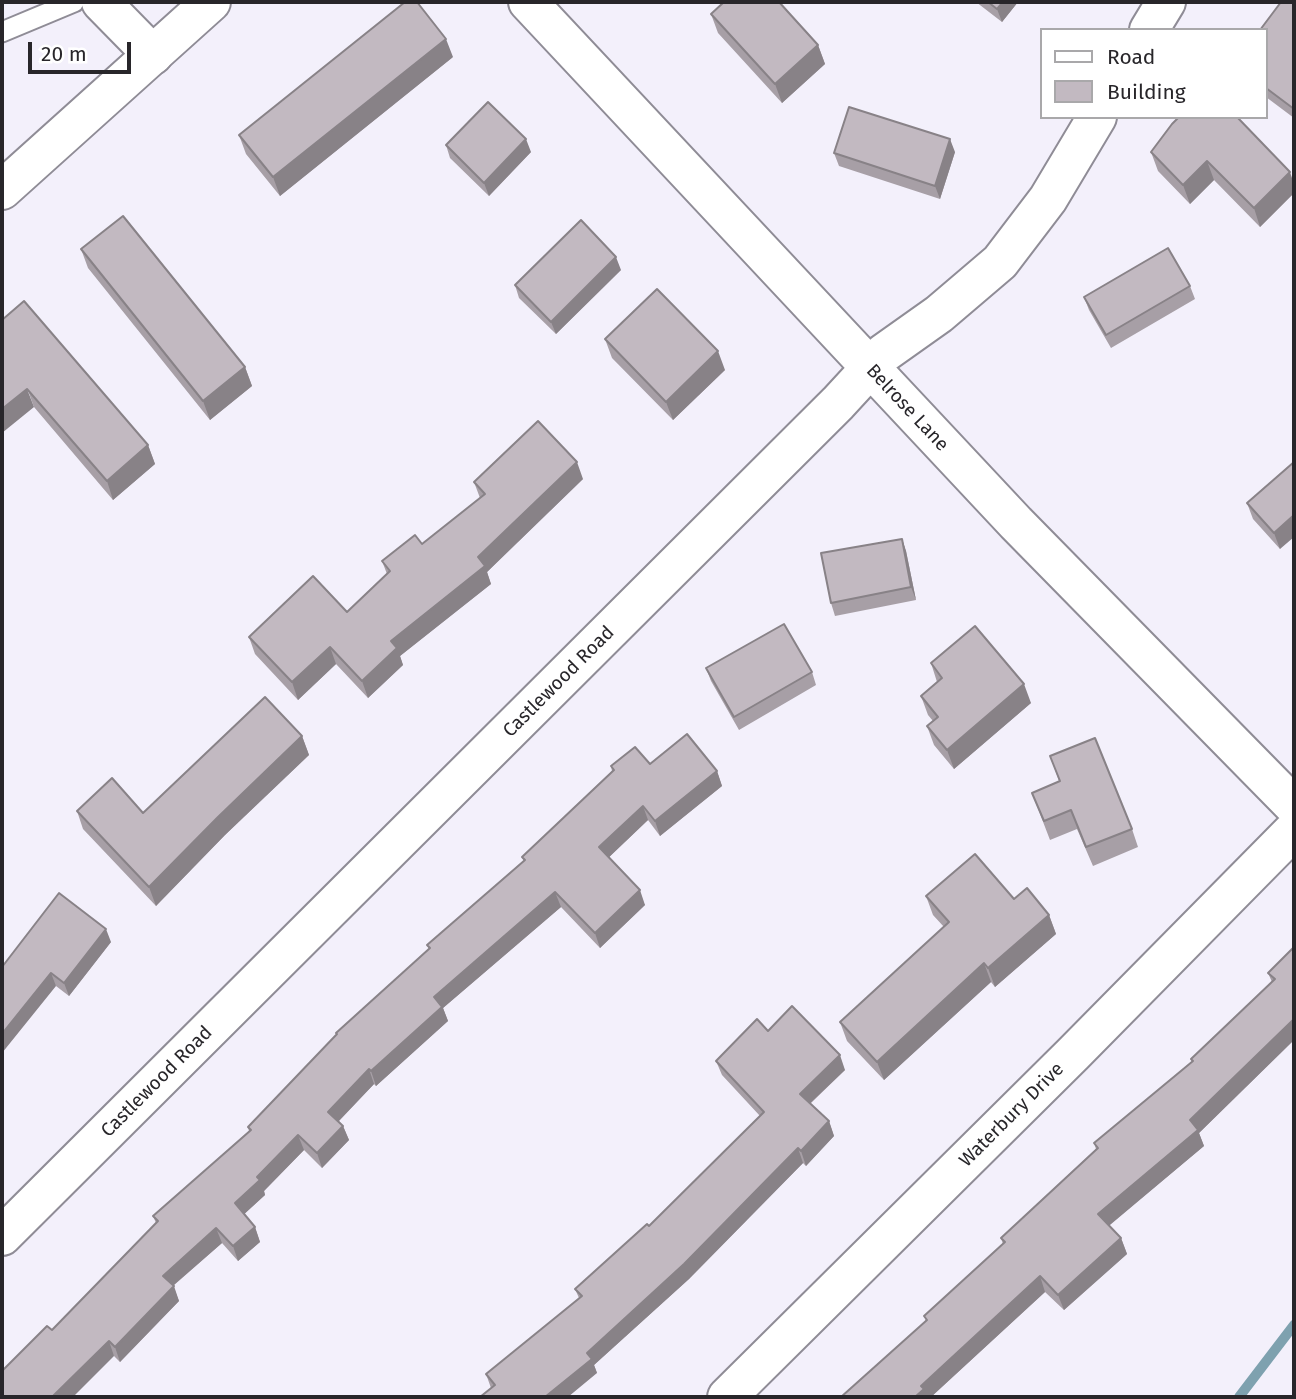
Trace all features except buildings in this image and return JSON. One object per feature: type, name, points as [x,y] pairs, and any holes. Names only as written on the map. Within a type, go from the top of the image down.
[{"type":"street","points":[[101,2],[153,55]]},
{"type":"street","name":"Belrose Lane","points":[[528,2],[1016,523],[1294,806]]},
{"type":"street","points":[[1150,28],[1166,2]]},
{"type":"street","points":[[2,190],[153,55],[199,5]]},
{"type":"street","name":"Castlewood Road","points":[[2,1236],[819,422],[884,353],[939,314],[1000,262],[1048,199],[1096,119]]},
{"type":"street","name":"Waterbury Drive","points":[[727,1397],[1073,1054],[1294,830]]},
{"type":"lane","points":[[2,32],[74,2]]},
{"type":"waterway","points":[[1239,1397],[1294,1325]]}]
